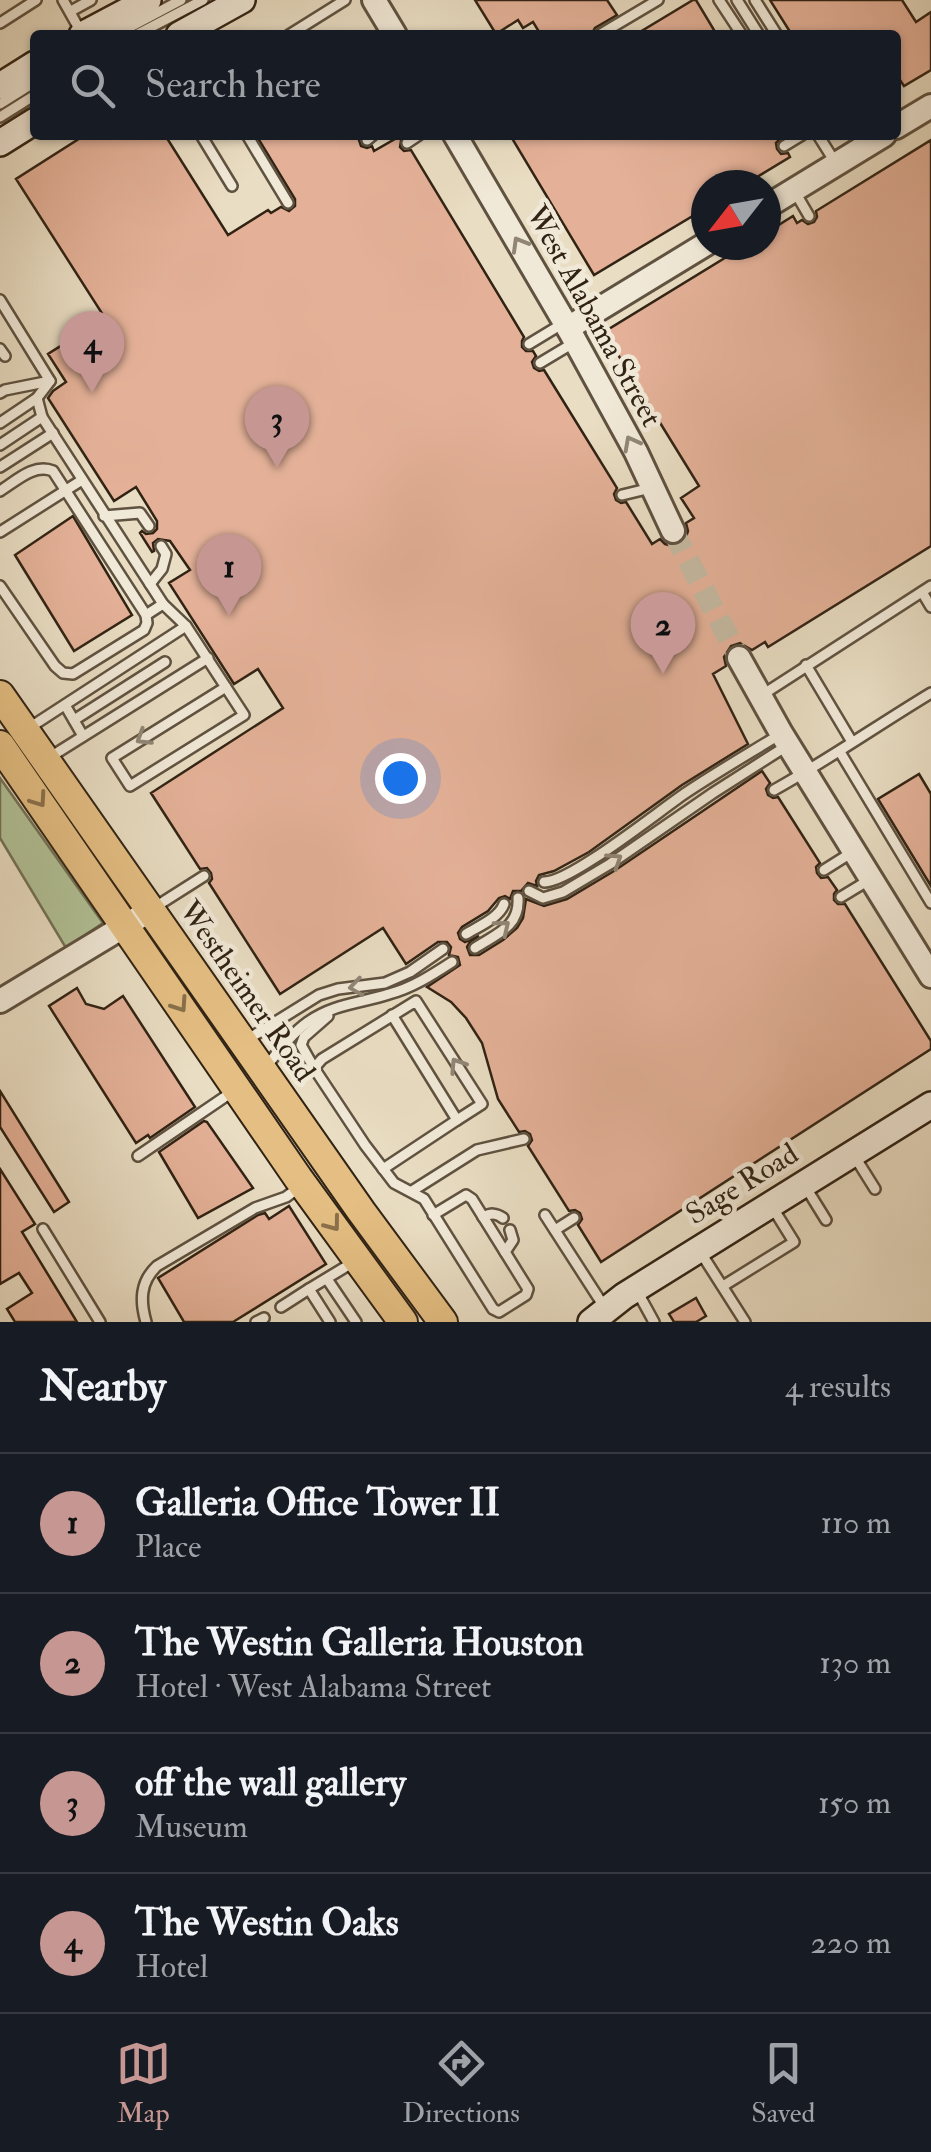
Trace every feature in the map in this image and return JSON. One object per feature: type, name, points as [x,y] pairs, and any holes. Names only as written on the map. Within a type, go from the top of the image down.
[{"type":"main road","points":[[79,29],[148,0]]},
{"type":"main road","points":[[191,30],[242,0]]},
{"type":"main road","points":[[0,86],[30,67]]},
{"type":"main road","points":[[0,143],[30,124]]},
{"type":"main road","name":"Westheimer Road","points":[[0,695],[8,734],[126,925],[403,1322]]},
{"type":"main road","name":"Westheimer Road","points":[[8,734],[30,755],[44,760],[443,1322]]},
{"type":"main road","points":[[237,1088],[281,1120],[296,1141],[315,1146]]},
{"type":"main road","name":"Sage Road","points":[[599,1316],[636,1288],[931,1104]]},
{"type":"main road","points":[[301,1181],[307,1173],[314,1174],[361,1211]]},
{"type":"street","points":[[374,0],[392,30]]},
{"type":"street","points":[[901,124],[931,106]]},
{"type":"street","name":"West Alabama Street","points":[[459,140],[636,452],[674,531]]},
{"type":"street","points":[[781,198],[876,140]]},
{"type":"street","points":[[569,331],[691,254]]},
{"type":"street","points":[[740,658],[759,696],[931,976]]},
{"type":"street","points":[[0,1002],[151,910]]},
{"type":"lane","points":[[0,22],[36,0]]},
{"type":"lane","points":[[63,0],[79,29]]},
{"type":"lane","points":[[79,29],[91,0]]},
{"type":"lane","points":[[124,30],[181,0]]},
{"type":"lane","points":[[146,30],[203,0]]},
{"type":"lane","points":[[297,30],[345,0]]},
{"type":"lane","points":[[607,30],[658,0]]},
{"type":"lane","points":[[719,0],[739,30]]},
{"type":"lane","points":[[737,0],[756,30]]},
{"type":"lane","points":[[754,0],[773,30]]},
{"type":"lane","points":[[0,104],[30,85]]},
{"type":"lane","points":[[0,117],[30,98]]},
{"type":"lane","points":[[204,140],[232,186]]},
{"type":"lane","points":[[251,140],[288,203]]},
{"type":"lane","points":[[407,143],[412,140]]},
{"type":"lane","points":[[784,146],[794,140]]},
{"type":"lane","points":[[821,140],[836,164]]},
{"type":"lane","points":[[794,190],[809,216]]},
{"type":"lane","points":[[1,305],[50,381]]},
{"type":"lane","points":[[528,344],[569,331]]},
{"type":"lane","points":[[540,363],[569,331]]},
{"type":"lane","points":[[0,393],[50,381]]},
{"type":"lane","points":[[0,423],[37,398],[50,381]]},
{"type":"lane","points":[[37,398],[42,417],[104,516],[162,604],[186,626],[244,714],[130,786],[112,758],[226,687]]},
{"type":"lane","points":[[0,445],[42,417]]},
{"type":"lane","points":[[0,467],[53,433]]},
{"type":"lane","points":[[0,491],[37,468],[52,471],[146,615],[147,623],[144,630],[74,674],[63,673],[0,586]]},
{"type":"lane","points":[[0,532],[82,480]]},
{"type":"lane","points":[[622,495],[651,488]]},
{"type":"lane","points":[[104,516],[140,513],[149,526]]},
{"type":"lane","points":[[150,584],[162,569],[166,554],[161,546]]},
{"type":"lane","points":[[759,696],[926,589],[931,607]]},
{"type":"lane","points":[[146,615],[162,604]]},
{"type":"lane","points":[[8,734],[64,705],[186,626]]},
{"type":"lane","points":[[44,760],[208,658]]},
{"type":"lane","points":[[74,720],[166,662]]},
{"type":"lane","points":[[806,665],[852,742]]},
{"type":"lane","points":[[774,790],[931,693]]},
{"type":"lane","points":[[64,705],[82,736]]},
{"type":"lane","points":[[544,882],[559,880],[686,792],[785,739]]},
{"type":"lane","points":[[529,891],[543,898],[562,892],[624,855],[785,739]]},
{"type":"lane","points":[[840,752],[931,903]]},
{"type":"lane","points":[[824,870],[854,851]]},
{"type":"lane","points":[[151,910],[204,876]]},
{"type":"lane","points":[[841,896],[871,878]]},
{"type":"lane","points":[[475,948],[515,920],[518,898]]},
{"type":"lane","points":[[466,934],[496,915],[504,904]]},
{"type":"lane","points":[[244,1042],[319,995],[385,983],[410,972],[443,949]]},
{"type":"lane","points":[[263,1070],[310,1020],[348,1003],[390,994],[417,983],[452,962]]},
{"type":"lane","points":[[314,1068],[322,1059],[416,1001],[482,1104],[383,1169]]},
{"type":"lane","points":[[348,1003],[304,1037],[301,1045],[314,1068],[394,1183],[424,1200],[493,1309],[499,1312],[526,1295],[528,1289],[466,1194],[434,1215]]},
{"type":"lane","points":[[392,1014],[458,1120]]},
{"type":"lane","points":[[138,1156],[237,1088]]},
{"type":"lane","points":[[412,1191],[477,1150],[524,1139]]},
{"type":"lane","points":[[853,1153],[875,1189]]},
{"type":"lane","points":[[146,1322],[141,1293],[156,1266],[255,1208],[286,1197],[301,1181]]},
{"type":"lane","points":[[804,1183],[826,1220]]},
{"type":"lane","points":[[723,1286],[794,1242],[770,1204]]},
{"type":"lane","points":[[483,1217],[498,1214],[503,1218]]},
{"type":"lane","points":[[546,1215],[599,1316]]},
{"type":"lane","points":[[555,1230],[574,1218]]},
{"type":"lane","points":[[43,1229],[100,1322]]},
{"type":"lane","points":[[505,1252],[513,1240],[510,1230]]},
{"type":"lane","points":[[699,1249],[745,1322]]},
{"type":"lane","points":[[282,1307],[359,1259]]},
{"type":"lane","points":[[327,1278],[356,1322]]},
{"type":"lane","points":[[636,1288],[654,1322]]},
{"type":"lane","points":[[309,1289],[330,1322]]},
{"type":"green space","points":[[0,778],[103,923],[66,948],[0,838]]},
{"type":"building","points":[[475,0],[607,0],[617,15],[594,30],[538,30],[533,22],[523,28],[518,20],[502,30],[494,30]]},
{"type":"building","points":[[696,0],[714,30],[643,30]]},
{"type":"building","points":[[770,0],[902,0],[916,22],[931,12],[931,70],[904,86],[901,30],[789,30]]},
{"type":"building","points":[[77,140],[168,140],[228,235],[268,210],[271,213],[281,207],[289,211],[295,206],[295,199],[259,140],[359,140],[361,146],[372,146],[374,151],[401,140],[400,147],[411,150],[524,337],[522,347],[536,356],[534,368],[544,370],[617,488],[616,500],[626,502],[652,544],[660,539],[673,546],[685,540],[686,523],[694,518],[681,498],[699,486],[604,332],[722,260],[781,260],[781,224],[793,216],[797,223],[814,222],[816,211],[931,140],[931,546],[768,647],[765,642],[752,650],[740,643],[731,646],[724,657],[726,666],[713,674],[748,744],[682,785],[589,852],[539,875],[537,886],[528,883],[521,891],[513,891],[510,899],[499,898],[458,933],[465,942],[479,936],[467,947],[470,955],[479,955],[517,928],[526,899],[544,906],[567,899],[762,771],[770,783],[768,795],[778,797],[820,863],[817,873],[821,878],[828,877],[837,890],[834,900],[845,904],[931,1041],[931,1049],[601,1262],[578,1225],[580,1213],[569,1211],[528,1146],[530,1134],[519,1132],[498,1099],[482,1043],[451,1002],[427,987],[460,965],[458,957],[449,955],[451,947],[447,942],[438,942],[406,964],[383,928],[280,994],[209,883],[211,873],[207,868],[200,869],[151,793],[283,708],[258,669],[234,684],[169,583],[190,570],[170,541],[158,539],[152,552],[140,533],[153,533],[157,521],[136,487],[114,501],[48,398],[66,382],[48,354],[105,318],[16,179]]},
{"type":"building","points":[[513,140],[779,140],[777,149],[790,157],[769,170],[691,170],[691,217],[594,275]]},
{"type":"building","points":[[73,516],[132,615],[74,651],[15,555]]},
{"type":"building","points":[[919,774],[931,794],[931,886],[878,799]]},
{"type":"building","points":[[77,988],[86,1004],[104,1009],[123,996],[195,1107],[150,1138],[148,1135],[136,1143],[49,1006]]},
{"type":"building","points":[[0,1091],[69,1202],[54,1212],[0,1127]]},
{"type":"building","points":[[204,1121],[253,1188],[198,1218],[159,1152]]},
{"type":"building","points":[[0,1169],[35,1224],[22,1232],[77,1322],[15,1322],[7,1309],[32,1293],[19,1273],[0,1284]]},
{"type":"building","points":[[289,1206],[326,1264],[233,1322],[184,1322],[158,1278],[258,1215],[265,1213],[269,1219]]},
{"type":"building","points":[[696,1298],[706,1316],[696,1322],[674,1322],[669,1314]]},
{"type":"tunnel","points":[[673,531],[739,658]]},
{"type":"place","name":"The Westin Oaks","points":[[92,393]]},
{"type":"place","name":"off the wall gallery","points":[[277,468]]},
{"type":"place","name":"Galleria Office Tower II","points":[[229,616]]},
{"type":"place","name":"The Westin Galleria Houston","points":[[663,674]]}]
